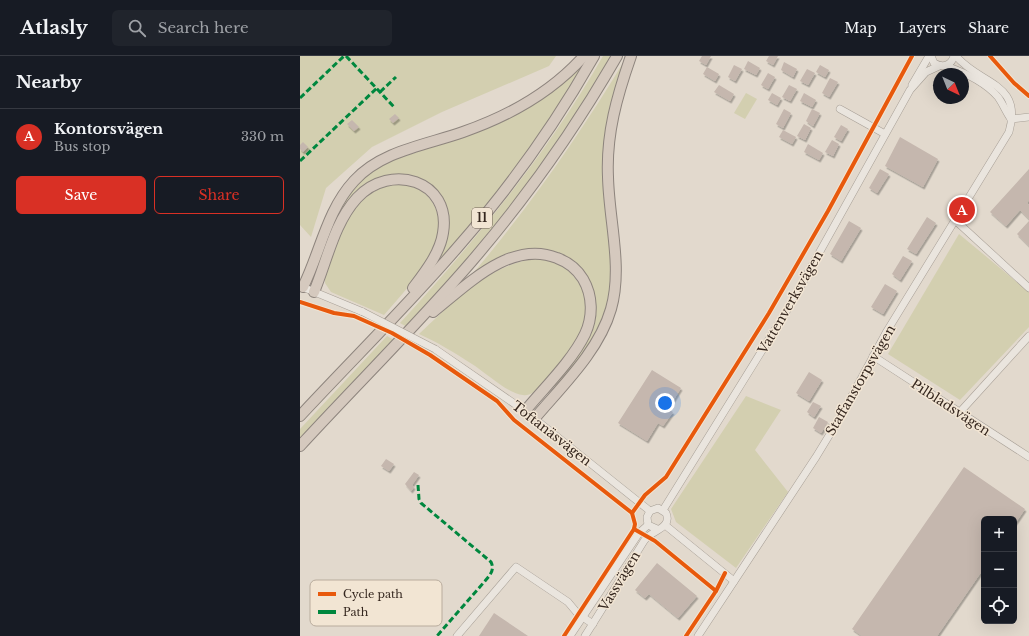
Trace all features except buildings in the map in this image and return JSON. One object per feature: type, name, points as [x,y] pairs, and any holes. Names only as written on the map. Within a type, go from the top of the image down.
[{"type":"highway","points":[[301,287],[336,208],[347,189],[360,175],[377,163],[395,154],[490,122],[522,107],[554,85],[584,56]]},
{"type":"highway","name":"11","points":[[300,416],[443,264],[484,215],[550,126],[594,56]]},
{"type":"highway","name":"11","points":[[300,446],[471,262],[535,181],[588,104],[617,56]]},
{"type":"highway","points":[[534,418],[591,348],[603,329],[611,310],[616,278],[608,188],[608,149],[616,100],[631,56]]},
{"type":"highway","points":[[314,292],[341,222],[349,208],[365,190],[373,185],[387,180],[410,179],[426,187],[438,200],[444,216],[444,225],[441,243],[437,252],[418,282],[348,364]]},
{"type":"highway","points":[[410,329],[475,278],[505,261],[523,255],[543,254],[569,264],[581,276],[589,294],[591,316],[589,325],[579,345],[525,410]]},
{"type":"street","points":[[930,56],[934,63],[959,71],[992,92],[1000,101],[1011,119]]},
{"type":"street","name":"Vattenverksvägen","points":[[663,510],[789,307],[910,90],[914,80],[930,56]]},
{"type":"street","points":[[955,56],[967,67],[994,84],[1003,92],[1011,105],[1011,119]]},
{"type":"street","name":"Vattenverksvägen","points":[[910,90],[926,72],[952,61],[955,56]]},
{"type":"street","points":[[840,109],[885,134]]},
{"type":"street","points":[[1011,119],[1029,117]]},
{"type":"street","name":"Staffanstorpsvägen","points":[[698,636],[819,451],[873,356],[1005,140],[1011,119]]},
{"type":"street","points":[[955,220],[1029,288]]},
{"type":"street","name":"Toftanäsvägen","points":[[301,287],[363,312],[435,349],[525,410],[650,511]]},
{"type":"street","points":[[960,412],[1029,336]]},
{"type":"street","name":"Pilbladsvägen","points":[[873,356],[1029,457]]},
{"type":"street","points":[[658,508],[663,510],[668,516],[666,525],[658,529],[648,525],[647,517],[650,511],[658,508]]},
{"type":"street","name":"Vassvägen","points":[[570,636],[640,533],[648,525]]},
{"type":"street","points":[[666,525],[734,581]]},
{"type":"street","name":"Vassvägen","points":[[585,636],[646,537],[658,529]]},
{"type":"street","points":[[456,636],[516,567],[568,602],[582,617],[593,624]]},
{"type":"shaded area","points":[[300,56],[556,56],[549,66],[442,112],[372,147],[326,188],[311,237],[300,225]]},
{"type":"shaded area","points":[[589,56],[554,114],[515,170],[494,197],[428,274],[445,243],[432,187],[417,177],[408,174],[390,175],[372,181],[364,186],[326,251],[323,249],[346,196],[358,182],[383,164],[485,128]]},
{"type":"shaded area","points":[[603,56],[613,56],[592,90],[524,190],[467,260],[407,327],[400,323],[456,260],[509,195],[558,127]]},
{"type":"shaded area","points":[[626,58],[613,97],[605,136],[612,282],[609,299],[599,327],[592,339],[556,387],[553,384],[582,348],[590,335],[596,311],[595,297],[571,261],[556,252],[539,249],[523,251],[469,278],[512,225],[552,171],[590,116]]},
{"type":"shaded area","points":[[746,93],[757,99],[745,119],[734,113]]},
{"type":"shaded area","points":[[396,183],[416,188],[425,193],[432,202],[438,216],[438,231],[434,247],[426,262],[405,291],[384,315],[331,292],[325,283],[325,277],[342,232],[356,207],[366,197],[380,189]]},
{"type":"shaded area","points":[[959,234],[1029,292],[1029,327],[960,400],[888,354]]},
{"type":"shaded area","points":[[533,259],[557,263],[571,273],[583,291],[586,304],[586,316],[576,340],[568,352],[542,384],[531,394],[523,395],[511,391],[459,356],[419,334],[457,298],[485,278],[500,269]]},
{"type":"shaded area","points":[[387,336],[394,340],[300,441],[300,429]]},
{"type":"shaded area","points":[[746,396],[781,410],[755,450],[788,492],[736,568],[676,522],[671,509]]},
{"type":"marked path","points":[[300,98],[344,56]]},
{"type":"marked path","points":[[346,56],[395,108]]},
{"type":"marked path","points":[[380,92],[396,77]]},
{"type":"marked path","points":[[300,161],[377,88]]},
{"type":"marked path","points":[[418,485],[419,499],[421,503],[491,562],[492,565],[489,577],[437,636]]},
{"type":"cycle path","points":[[632,513],[645,495],[666,477],[769,313],[828,211],[912,56]]},
{"type":"cycle path","points":[[990,56],[1014,83],[1029,96]]},
{"type":"cycle path","points":[[300,302],[334,313],[354,316],[392,333],[430,355],[497,401],[514,420],[632,513],[635,524],[634,529],[564,636]]},
{"type":"cycle path","points":[[634,529],[655,541],[716,591]]},
{"type":"cycle path","points":[[686,636],[716,591],[725,573]]},
{"type":"place","name":"Kontorsvägen","points":[[962,210]]}]
